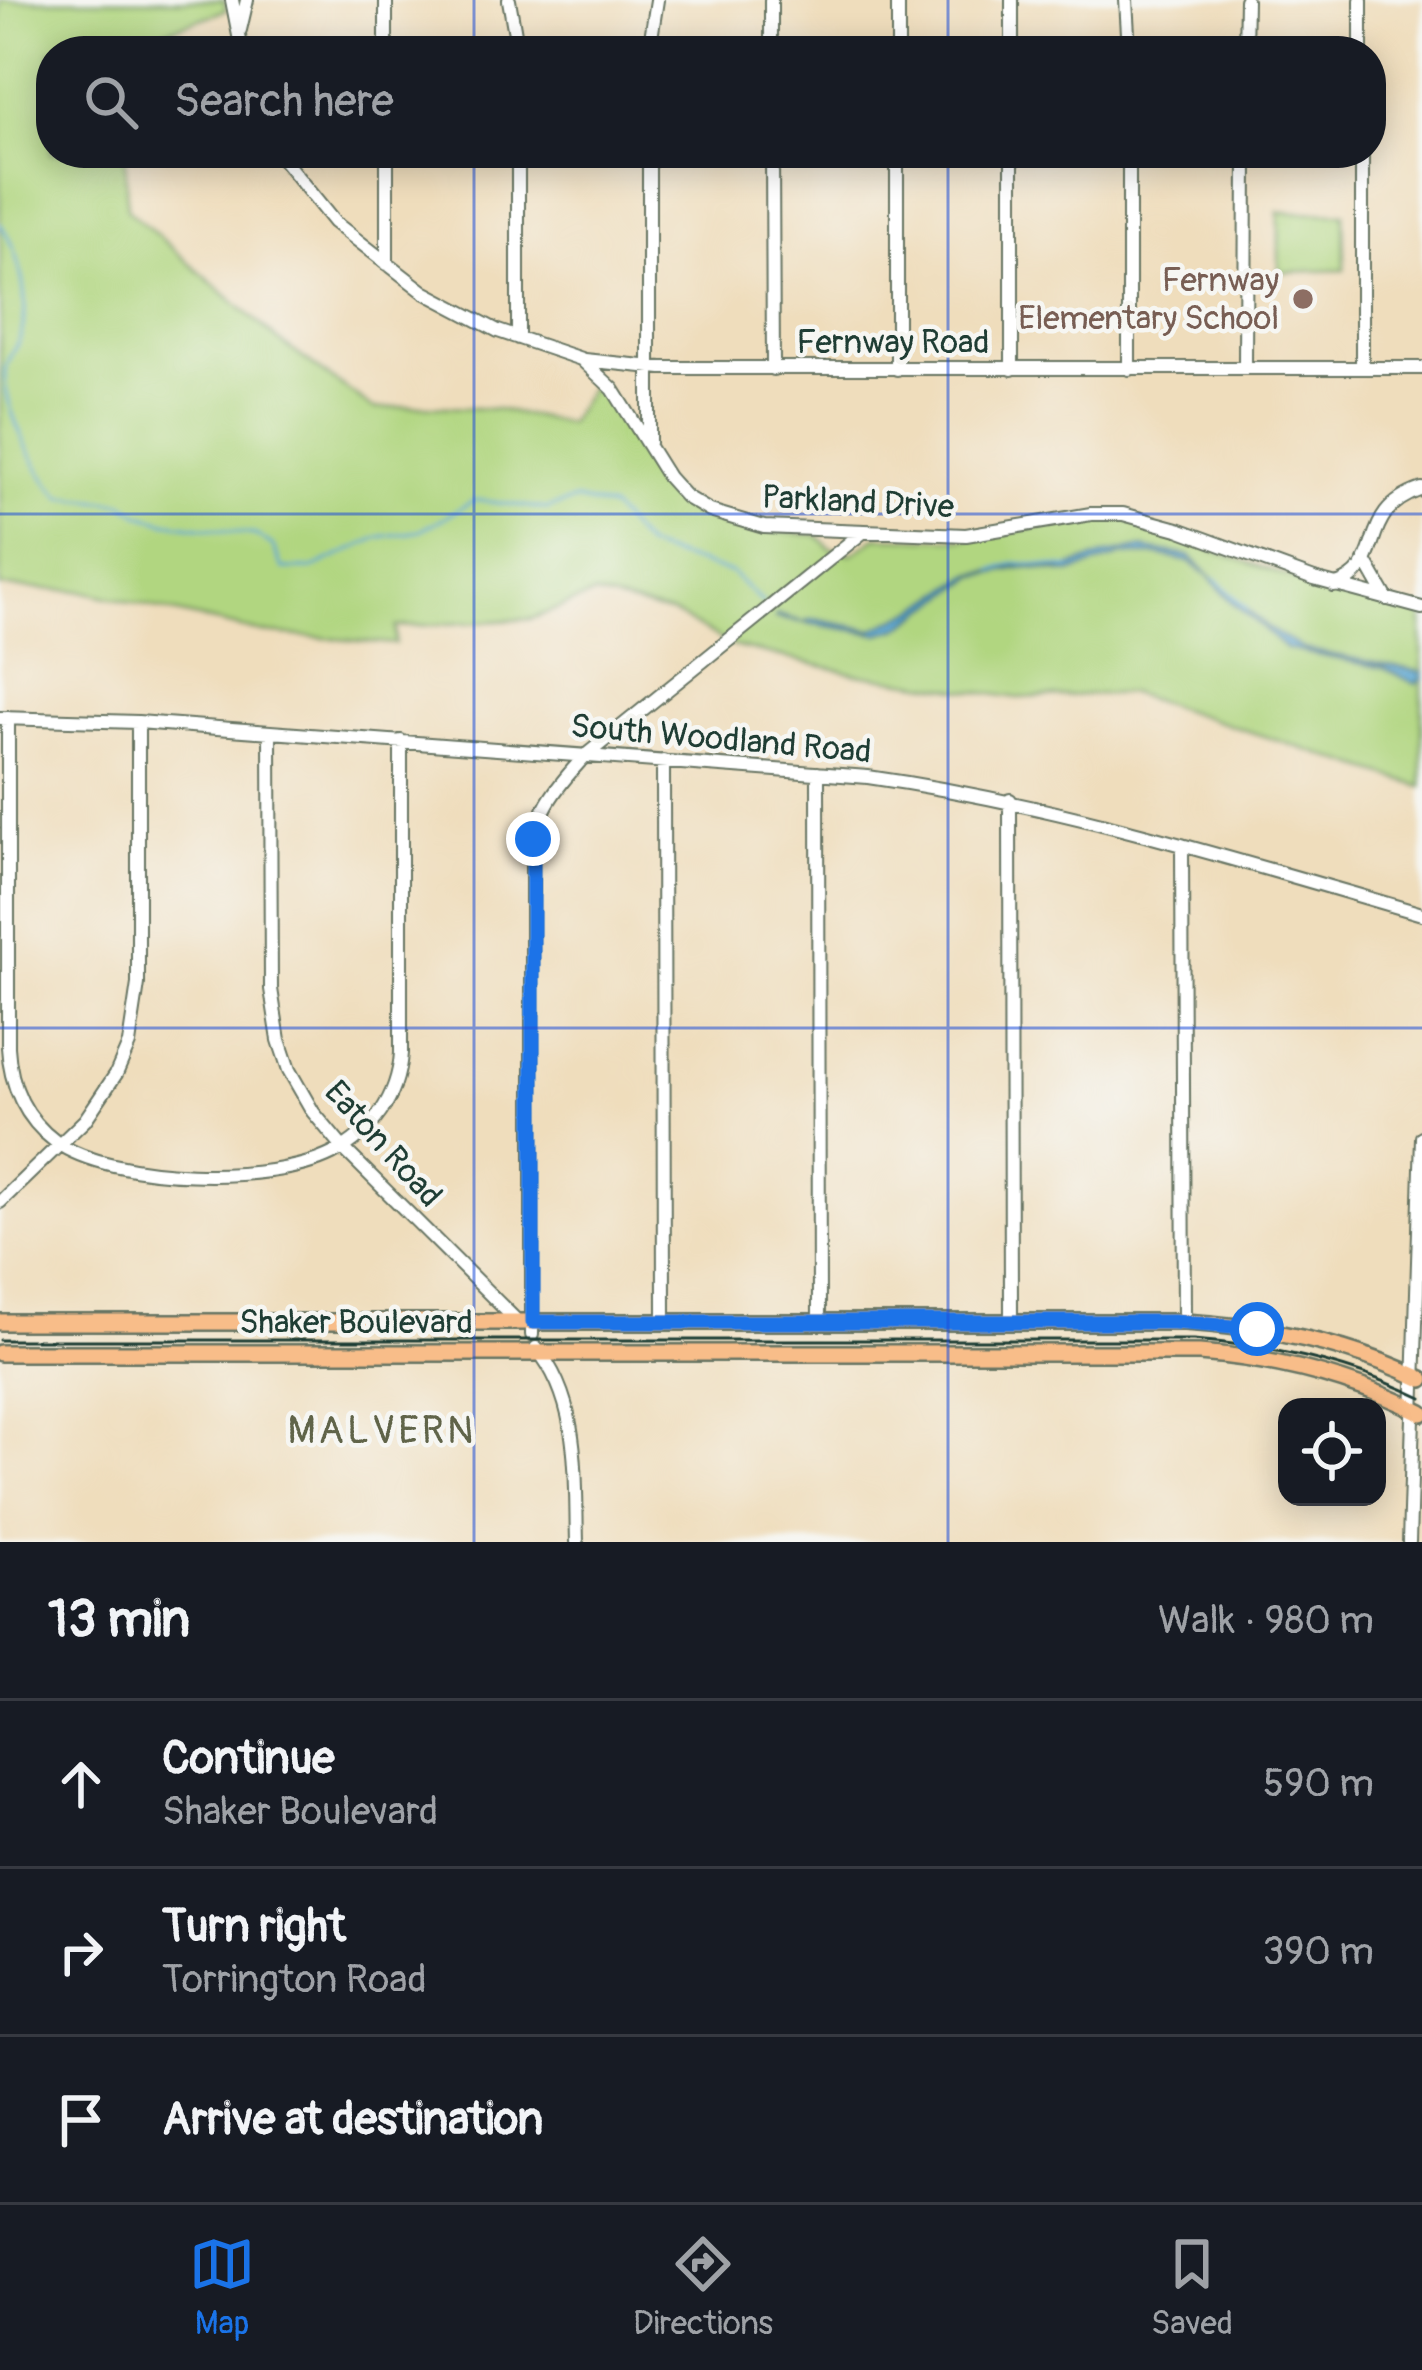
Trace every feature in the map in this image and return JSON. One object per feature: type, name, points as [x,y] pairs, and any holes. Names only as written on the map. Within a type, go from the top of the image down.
[{"type":"main road","name":"Shaker Boulevard","points":[[0,1322],[528,1326],[1184,1322],[1306,1339],[1418,1377]]},
{"type":"main road","name":"Shaker Boulevard","points":[[0,1353],[1199,1353],[1317,1372],[1418,1411]]},
{"type":"street","points":[[232,0],[240,36]]},
{"type":"street","points":[[239,32],[247,0]]},
{"type":"street","points":[[386,0],[386,36]]},
{"type":"street","points":[[509,0],[515,36]]},
{"type":"street","points":[[651,36],[657,0]]},
{"type":"street","points":[[771,0],[771,36]]},
{"type":"street","points":[[898,0],[898,36]]},
{"type":"street","points":[[1012,0],[1012,36]]},
{"type":"street","points":[[1126,0],[1128,36]]},
{"type":"street","points":[[1245,36],[1246,0]]},
{"type":"street","points":[[1361,0],[1361,36]]},
{"type":"street","name":"Parkland Drive","points":[[290,168],[334,222],[443,304],[518,338],[581,359],[613,389],[637,422],[649,451],[686,496],[735,521],[764,527],[966,535],[1091,514],[1123,514],[1334,586],[1422,608]]},
{"type":"street","points":[[387,168],[387,264]]},
{"type":"street","points":[[518,168],[518,338]]},
{"type":"street","points":[[649,168],[649,451]]},
{"type":"street","points":[[772,168],[773,369]]},
{"type":"street","points":[[897,369],[898,168]]},
{"type":"street","points":[[1012,168],[1012,369]]},
{"type":"street","points":[[1129,168],[1130,369]]},
{"type":"street","points":[[1245,367],[1246,168]]},
{"type":"street","points":[[1361,168],[1362,367]]},
{"type":"street","name":"Fernway Road","points":[[581,359],[648,368],[1422,368]]},
{"type":"street","points":[[1334,586],[1367,564],[1381,517],[1399,500],[1422,489]]},
{"type":"street","points":[[528,1326],[532,849],[536,829],[551,795],[585,756],[864,531]]},
{"type":"street","points":[[1367,564],[1389,601]]},
{"type":"street","points":[[4,718],[9,1058],[20,1100],[61,1146],[105,1164],[197,1173],[320,1160],[343,1148],[386,1105],[400,1066],[401,741]]},
{"type":"street","name":"South Woodland Road","points":[[4,718],[138,722],[818,772],[1010,800],[1100,820],[1422,914]]},
{"type":"street","points":[[0,1202],[98,1104],[116,1074],[136,1013],[138,722]]},
{"type":"street","name":"Eaton Road","points":[[270,732],[270,970],[274,1023],[296,1084],[343,1148],[528,1326],[556,1383],[574,1444],[577,1542]]},
{"type":"street","points":[[663,761],[664,1322]]},
{"type":"street","points":[[818,772],[820,1322]]},
{"type":"street","points":[[1010,800],[1011,1322]]},
{"type":"street","points":[[1182,845],[1184,1322]]},
{"type":"street","points":[[1409,1542],[1418,1411],[1422,1138]]},
{"type":"green space","points":[[0,0],[224,0],[226,10],[157,36],[36,36],[36,168],[126,168],[127,209],[278,340],[374,409],[495,409],[568,423],[595,381],[620,411],[667,486],[685,502],[725,522],[817,535],[830,548],[852,554],[876,537],[963,539],[1124,518],[1308,584],[1422,613],[1422,787],[1130,693],[1018,698],[857,674],[733,646],[674,614],[593,595],[531,619],[396,627],[395,644],[263,633],[82,591],[0,587]]},
{"type":"green space","points":[[1279,212],[1344,213],[1345,270],[1279,272]]},
{"type":"water","points":[[1140,548],[1189,556],[1267,628],[1303,649],[1422,672],[1422,679],[1416,684],[1384,668],[1286,649],[1208,575],[1190,562],[1157,555],[1123,555],[1070,573],[1025,567],[976,576],[899,628],[878,634],[775,618],[813,619],[872,630],[915,610],[970,575],[1025,565],[1067,568]]},
{"type":"waterway","points":[[0,223],[18,264],[25,309],[20,337],[5,371],[9,402],[32,457],[62,497],[123,503],[165,522],[256,535],[273,546],[283,569],[311,569],[379,537],[420,531],[475,500],[546,509],[576,500],[611,508],[646,547],[731,573],[763,603]]},
{"type":"waterway","points":[[993,571],[1016,563],[1071,568]]},
{"type":"waterway","points":[[1215,578],[1247,609]]},
{"type":"tram line","points":[[0,1340],[1193,1340],[1310,1358],[1422,1398]]},
{"type":"place","name":"Fernway Elementary School","points":[[1303,299]]},
{"type":"district","name":"MALVERN","points":[[382,1430]]},
{"type":"route","points":[[533,839],[533,1322],[1174,1322],[1257,1329]]}]
